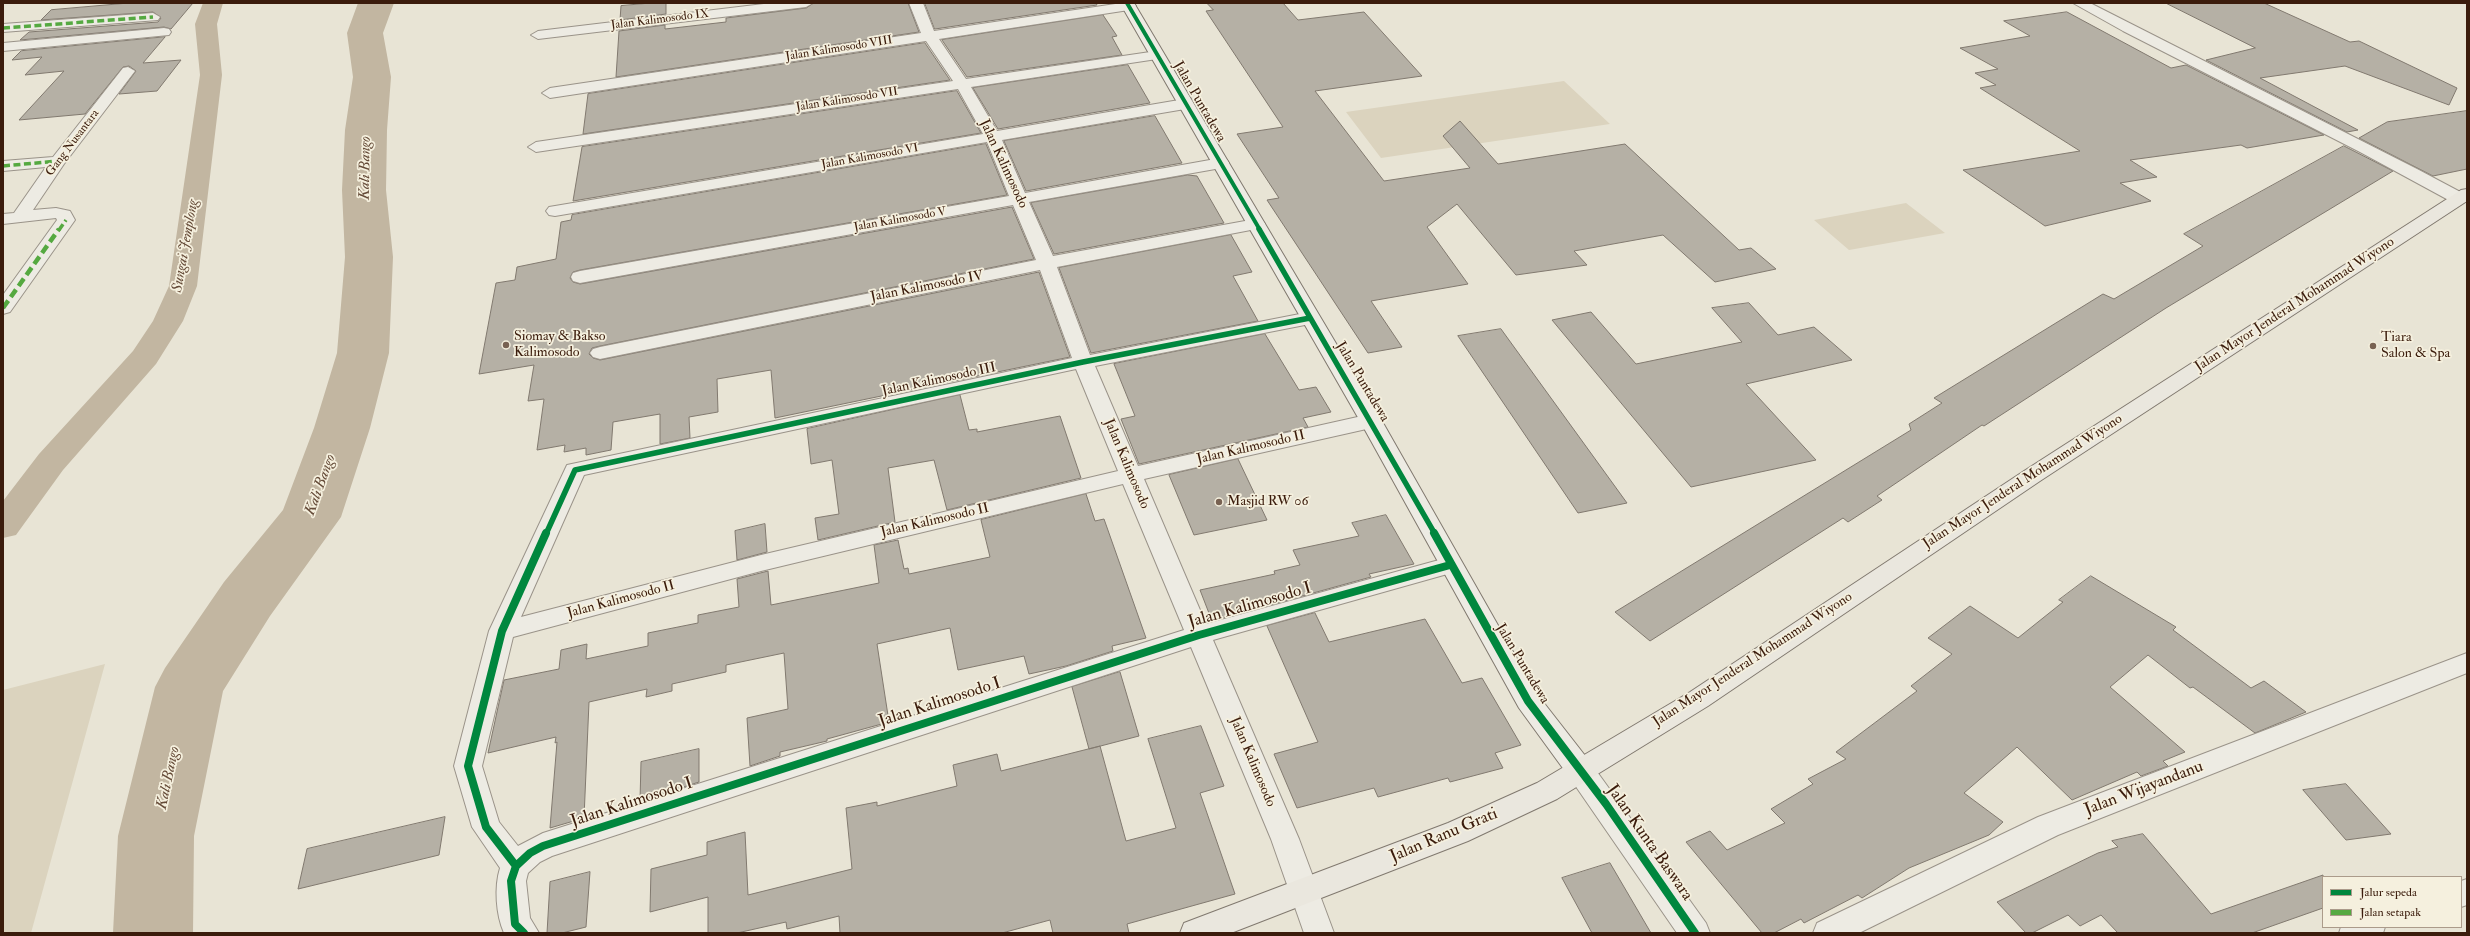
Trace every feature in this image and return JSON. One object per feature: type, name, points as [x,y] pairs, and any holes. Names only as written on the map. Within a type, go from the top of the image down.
[{"type":"main road","name":"Jalan Mayor Jenderal Mohammad Wiyono","points":[[1580,770],[1699,699],[2032,476],[2464,197]]},
{"type":"main road","name":"Jalan Ranu Grati","points":[[1195,933],[1458,832],[1547,791],[1580,770]]},
{"type":"street","name":"Jalan Kalimosodo IX","points":[[538,35],[806,3]]},
{"type":"street","name":"Jalan Kalimosodo","points":[[916,3],[930,35],[961,82],[992,136],[1047,262],[1083,362],[1284,839],[1319,933]]},
{"type":"street","points":[[2080,3],[2464,197]]},
{"type":"street","name":"Jalan Kalimosodo VIII","points":[[550,93],[1128,4]]},
{"type":"street","name":"Jalan Puntadewa","points":[[1128,4],[1371,421],[1450,565],[1528,701],[1580,770]]},
{"type":"street","points":[[3,28],[153,17]]},
{"type":"street","points":[[3,47],[164,32]]},
{"type":"street","name":"Jalan Kalimosodo VII","points":[[536,147],[961,82],[1157,55]]},
{"type":"street","name":"Gang Nusantara","points":[[11,218],[58,161],[128,71]]},
{"type":"street","name":"Jalan Kalimosodo VI","points":[[555,211],[1185,104]]},
{"type":"street","points":[[3,166],[58,161]]},
{"type":"street","name":"Jalan Kalimosodo V","points":[[580,277],[1221,163]]},
{"type":"street","points":[[3,308],[66,220],[64,214],[56,213],[11,218]]},
{"type":"street","name":"Jalan Kalimosodo IV","points":[[600,353],[1047,262],[1256,224]]},
{"type":"street","name":"Jalan Kalimosodo III","points":[[502,631],[575,470],[1083,362],[1310,318]]},
{"type":"street","name":"Jalan Kalimosodo II","points":[[502,631],[761,563],[1130,475],[1371,421]]},
{"type":"street","name":"Jalan Kalimosodo I","points":[[516,866],[530,854],[544,846],[1199,635],[1450,565]]},
{"type":"street","points":[[502,631],[468,766],[486,827],[516,866],[511,881],[515,924],[524,933]]},
{"type":"street","name":"Jalan Wijayandanu","points":[[1828,933],[2048,826],[2467,663]]},
{"type":"street","name":"Jalan Kunta Baswara","points":[[1580,770],[1695,933]]},
{"type":"street","points":[[2354,933],[2367,928]]},
{"type":"shaded area","points":[[1564,81],[1610,124],[1381,158],[1346,112]]},
{"type":"shaded area","points":[[1906,203],[1945,233],[1849,250],[1814,220]]},
{"type":"shaded area","points":[[105,664],[31,933],[3,933],[3,690]]},
{"type":"building","points":[[129,3],[193,3],[171,29],[164,27],[20,40],[29,32],[158,22],[161,18],[153,12],[41,20],[51,10]]},
{"type":"building","points":[[666,3],[666,14],[620,20],[621,6]]},
{"type":"building","points":[[814,3],[908,3],[919,32],[616,77],[619,31],[665,25],[665,29],[726,22],[726,18],[806,8]]},
{"type":"building","points":[[925,3],[1096,3],[1097,5],[935,29]]},
{"type":"building","points":[[1207,3],[1283,3],[1298,20],[1364,12],[1422,76],[1315,91],[1384,181],[1470,168],[1443,136],[1460,121],[1498,164],[1625,144],[1739,250],[1751,248],[1776,269],[1715,282],[1663,235],[1574,251],[1587,265],[1516,275],[1457,204],[1427,227],[1468,284],[1371,301],[1402,347],[1368,353],[1267,200],[1279,198],[1237,134],[1283,127],[1206,11],[1213,10]]},
{"type":"building","points":[[2166,3],[2264,3],[2350,42],[2359,41],[2457,88],[2449,105],[2345,66],[2260,78],[2358,130],[2347,132],[2206,60],[2255,48]]},
{"type":"building","points":[[2067,12],[2171,68],[2186,65],[2324,135],[2247,148],[2241,145],[2130,160],[2157,177],[2120,183],[2151,201],[2045,226],[1963,170],[2080,151],[1980,88],[1996,85],[1975,73],[1998,69],[1960,48],[2030,36],[2004,21]]},
{"type":"building","points":[[1103,15],[1117,36],[1112,37],[1122,55],[967,77],[942,40]]},
{"type":"building","points":[[165,37],[143,63],[181,60],[157,91],[119,94],[136,71],[129,66],[123,67],[85,114],[19,120],[64,71],[25,75],[42,57],[12,60],[21,51]]},
{"type":"building","points":[[925,43],[950,80],[583,134],[588,94]]},
{"type":"building","points":[[1128,65],[1150,103],[998,129],[973,88]]},
{"type":"building","points":[[957,91],[981,133],[573,201],[582,147]]},
{"type":"building","points":[[2467,111],[2467,169],[2433,176],[2359,138],[2387,122]]},
{"type":"building","points":[[1155,116],[1182,163],[1026,191],[1004,141]]},
{"type":"building","points":[[986,144],[1007,195],[580,270],[573,272],[570,278],[573,282],[580,284],[1012,207],[1034,259],[600,346],[592,348],[589,354],[593,358],[600,360],[1039,272],[1070,357],[775,418],[771,370],[717,379],[718,412],[689,417],[690,438],[660,444],[660,414],[613,422],[611,450],[586,455],[586,448],[564,452],[565,445],[537,450],[544,399],[528,401],[534,365],[479,374],[496,283],[515,280],[517,267],[556,259],[561,222],[571,220],[572,215]]},
{"type":"building","points":[[2344,146],[2393,171],[2166,308],[1984,426],[1982,425],[1877,496],[1882,500],[1848,522],[1843,518],[1650,641],[1615,612],[1911,430],[1909,424],[1942,403],[1934,398],[2103,294],[2114,299],[2203,246],[2184,234]]},
{"type":"building","points":[[1188,175],[1197,176],[1224,223],[1054,254],[1031,203]]},
{"type":"building","points":[[1231,235],[1252,272],[1233,276],[1258,321],[1091,353],[1059,268]]},
{"type":"building","points":[[1749,303],[1778,335],[1814,327],[1852,360],[1746,384],[1816,460],[1691,487],[1552,320],[1591,312],[1636,364],[1742,342],[1712,308]]},
{"type":"building","points":[[1501,329],[1627,503],[1578,513],[1458,336]]},
{"type":"building","points":[[1265,334],[1299,390],[1316,387],[1331,412],[1303,418],[1308,427],[1139,464],[1121,419],[1135,416],[1114,364]]},
{"type":"building","points":[[960,395],[969,430],[977,429],[977,432],[1060,416],[1081,478],[947,510],[934,460],[888,468],[895,522],[818,540],[815,518],[839,514],[832,460],[811,464],[807,429]]},
{"type":"building","name":"Masjid RW 06","points":[[1238,459],[1267,520],[1194,535],[1169,475]]},
{"type":"building","points":[[1086,494],[1095,521],[1104,519],[1146,638],[1112,646],[1113,651],[1066,666],[1029,674],[1024,656],[958,670],[950,628],[877,644],[889,722],[827,739],[827,741],[780,752],[780,756],[750,766],[747,718],[788,709],[784,653],[726,665],[726,672],[672,684],[672,691],[646,697],[647,689],[589,702],[584,818],[550,828],[557,742],[555,743],[556,737],[488,753],[504,680],[559,669],[561,650],[587,644],[586,659],[648,646],[648,633],[698,623],[698,615],[739,607],[737,579],[768,571],[771,605],[879,583],[874,545],[898,540],[904,569],[908,568],[909,574],[990,557],[981,520]]},
{"type":"building","points":[[1386,515],[1414,564],[1369,574],[1371,577],[1212,621],[1200,590],[1275,574],[1274,571],[1300,565],[1293,550],[1359,536],[1352,523]]},
{"type":"building","points":[[765,524],[767,552],[737,560],[735,531]]},
{"type":"building","points":[[2091,576],[2176,627],[2173,630],[2251,688],[2264,681],[2306,712],[2255,733],[2193,687],[2190,688],[2148,655],[2110,687],[2185,752],[2163,761],[2168,766],[2141,776],[2137,772],[2072,800],[2017,747],[1964,793],[2003,822],[1989,835],[1909,868],[1862,898],[1858,895],[1804,923],[1801,919],[1774,933],[1762,933],[1686,842],[1710,831],[1727,850],[1785,823],[1771,809],[1813,784],[1808,779],[1846,759],[1836,752],[1917,691],[1911,686],[1952,654],[1928,638],[1970,606],[2018,638],[2063,602],[2059,600]]},
{"type":"building","points":[[1315,613],[1329,642],[1425,619],[1462,683],[1482,678],[1521,745],[1495,753],[1503,768],[1450,782],[1448,778],[1378,797],[1374,788],[1297,808],[1274,754],[1318,742],[1267,626]]},
{"type":"building","points":[[1120,672],[1139,736],[1089,749],[1072,687]]},
{"type":"building","points":[[1201,726],[1224,786],[1200,793],[1235,894],[1127,924],[1129,933],[1053,933],[1050,920],[1002,933],[840,933],[839,916],[787,929],[786,922],[737,933],[708,933],[708,897],[650,912],[651,869],[707,855],[707,842],[745,832],[748,895],[852,869],[846,808],[877,802],[877,806],[957,786],[953,765],[997,754],[1001,771],[1100,746],[1126,841],[1176,828],[1148,739]]},
{"type":"building","points":[[699,749],[699,782],[640,801],[641,762]]},
{"type":"building","points":[[2346,784],[2391,834],[2346,840],[2303,790]]},
{"type":"building","points":[[445,817],[439,855],[298,889],[307,849]]},
{"type":"building","points":[[2143,834],[2211,914],[2323,875],[2322,908],[2252,933],[2118,933],[2101,915],[2080,926],[2068,915],[2032,933],[2026,933],[1997,902],[2098,853],[2118,847],[2112,841]]},
{"type":"building","points":[[1610,863],[1651,933],[1592,933],[1562,878]]},
{"type":"building","points":[[590,872],[586,927],[562,933],[547,933],[550,882]]},
{"type":"waterway","name":"Sungai Jemplong","points":[[3,526],[51,462],[145,357],[168,321],[183,286],[211,75],[206,24],[213,3]]},
{"type":"waterway","name":"Kali Bango","points":[[153,933],[156,836],[189,687],[247,599],[311,517],[342,428],[363,353],[369,257],[364,190],[366,130],[372,77],[365,33],[376,3]]},
{"type":"marked path","points":[[3,28],[153,17]]},
{"type":"marked path","points":[[3,166],[58,161]]},
{"type":"marked path","points":[[3,308],[66,220]]},
{"type":"cycle path","points":[[1127,3],[1371,421],[1528,701],[1606,804],[1695,933]]},
{"type":"cycle path","points":[[516,866],[486,827],[468,766],[502,631],[575,470],[1083,362],[1310,318]]},
{"type":"cycle path","points":[[524,933],[515,924],[511,881],[516,866],[530,853],[543,846],[1199,635],[1450,565]]},
{"type":"place","name":"Siomay & Bakso Kalimosodo","points":[[506,345]]},
{"type":"place","name":"Tiara Salon & Spa","points":[[2373,346]]},
{"type":"place","name":"Masjid RW 06","points":[[1219,502]]}]
